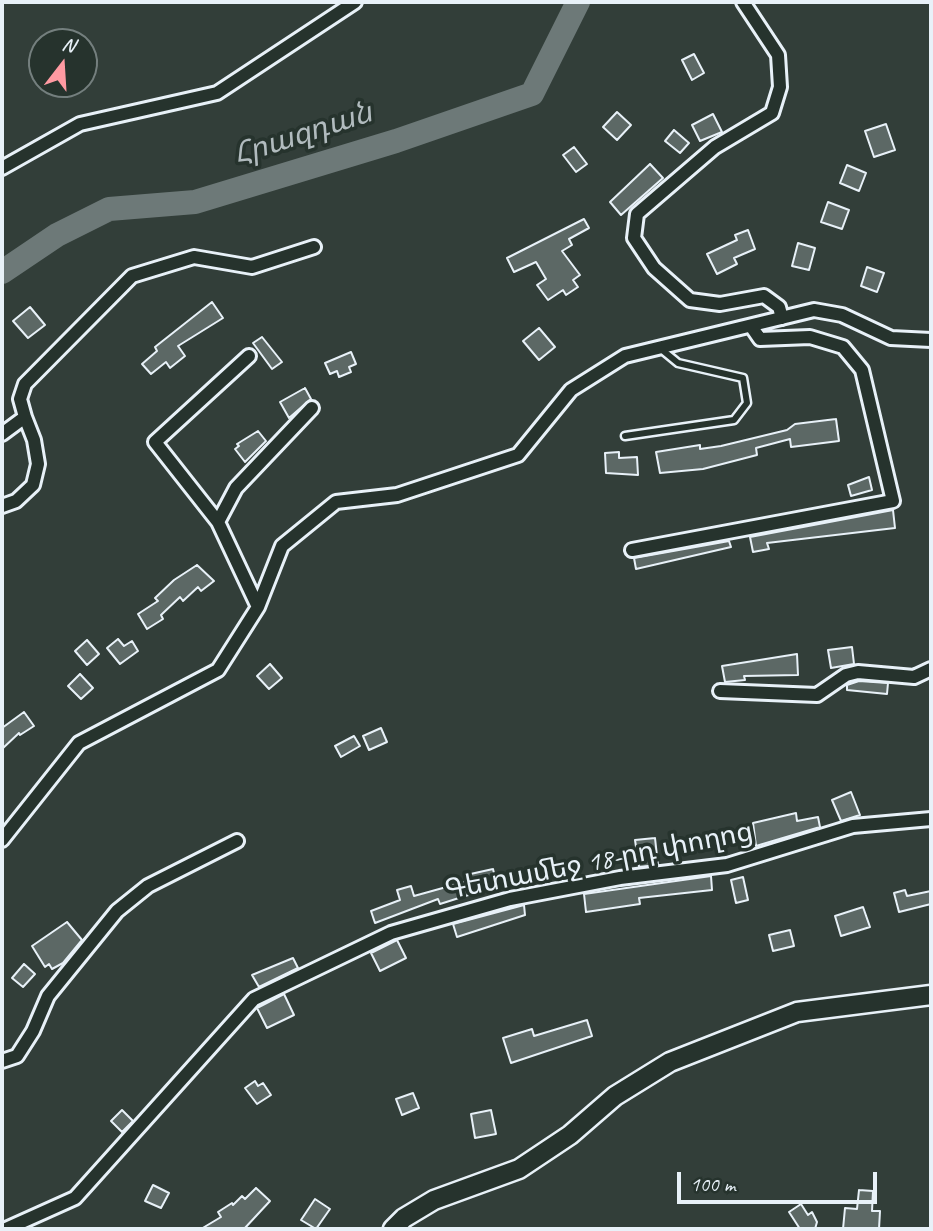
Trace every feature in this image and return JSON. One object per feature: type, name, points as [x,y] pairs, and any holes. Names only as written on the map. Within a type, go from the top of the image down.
[{"type":"street","points":[[2,168],[80,124],[217,93],[355,2]]},
{"type":"street","points":[[743,2],[778,55],[780,87],[772,113],[715,147],[637,214],[634,238],[654,268],[690,300],[720,304],[764,296],[779,307],[782,318]]},
{"type":"street","points":[[2,506],[16,501],[33,485],[38,475],[34,440],[20,399],[24,384],[132,276],[194,257],[252,267],[314,247]]},
{"type":"street","points":[[2,840],[79,743],[218,670],[258,607],[282,546],[336,502],[397,495],[518,455],[570,390],[625,356],[814,310],[842,316],[891,338],[931,340]]},
{"type":"street","points":[[632,550],[893,501],[862,370],[843,347],[810,337],[760,339],[751,326]]},
{"type":"street","points":[[249,356],[155,442],[218,522],[258,607]]},
{"type":"street","points":[[218,522],[236,488],[312,408]]},
{"type":"street","points":[[2,434],[25,417]]},
{"type":"street","points":[[720,691],[817,695],[846,675],[859,672],[914,677],[931,669]]},
{"type":"street","name":"Գետամեջ 18-րդ փողոց","points":[[6,1229],[75,1199],[254,999],[391,933],[510,899],[620,878],[727,865],[853,826],[931,819]]},
{"type":"street","points":[[2,1061],[17,1056],[33,1031],[48,996],[117,911],[148,886],[237,841]]},
{"type":"street","points":[[393,1229],[404,1217],[434,1200],[519,1169],[569,1135],[615,1097],[670,1062],[797,1012],[931,995]]},
{"type":"lane","points":[[625,436],[734,420],[747,403],[743,378],[678,363],[659,348]]},
{"type":"building","points":[[694,54],[704,73],[692,80],[682,60]]},
{"type":"building","points":[[617,112],[631,125],[617,140],[603,127]]},
{"type":"building","points":[[713,114],[722,132],[700,141],[692,125]]},
{"type":"building","points":[[886,124],[895,150],[874,157],[865,131]]},
{"type":"building","points":[[674,130],[689,143],[680,153],[665,141]]},
{"type":"building","points":[[574,147],[587,164],[576,172],[563,155]]},
{"type":"building","points":[[650,164],[663,178],[621,215],[610,202]]},
{"type":"building","points":[[847,165],[866,173],[859,191],[840,183]]},
{"type":"building","points":[[828,202],[849,210],[842,229],[821,222]]},
{"type":"building","points":[[584,219],[589,228],[569,239],[572,245],[562,251],[580,275],[573,280],[578,287],[566,295],[563,290],[548,300],[537,285],[546,279],[536,262],[514,272],[507,258]]},
{"type":"building","points":[[748,230],[755,249],[734,258],[737,264],[717,274],[707,254],[737,240],[735,235]]},
{"type":"building","points":[[798,243],[815,248],[809,270],[792,266]]},
{"type":"building","points":[[867,267],[884,273],[877,292],[861,286]]},
{"type":"building","points":[[212,302],[223,318],[178,346],[185,356],[170,368],[166,362],[151,374],[142,364],[157,351],[155,347]]},
{"type":"building","points":[[30,307],[45,325],[28,338],[13,321]]},
{"type":"building","points":[[539,328],[555,347],[539,360],[523,341]]},
{"type":"building","points":[[262,337],[282,362],[272,369],[253,343]]},
{"type":"building","points":[[351,352],[356,364],[349,367],[351,372],[339,377],[337,371],[330,374],[325,363]]},
{"type":"building","points":[[305,388],[311,399],[289,418],[280,402]]},
{"type":"building","points":[[836,419],[839,441],[791,447],[790,439],[756,448],[757,455],[703,469],[660,473],[656,452],[700,445],[700,449],[721,446],[787,430],[795,424]]},
{"type":"building","points":[[258,431],[266,441],[245,462],[235,449],[239,446],[237,444]]},
{"type":"building","points":[[619,452],[619,458],[637,457],[638,475],[606,473],[605,453]]},
{"type":"building","points":[[869,477],[872,490],[851,496],[848,485]]},
{"type":"building","points":[[893,510],[895,528],[767,543],[769,549],[753,552],[750,537]]},
{"type":"building","points":[[729,541],[731,547],[636,569],[634,558]]},
{"type":"building","points":[[197,565],[214,581],[201,591],[198,587],[183,601],[180,597],[161,615],[163,619],[147,629],[138,614],[158,601],[155,598],[174,580]]},
{"type":"building","points":[[118,639],[124,646],[132,641],[138,651],[120,664],[107,648]]},
{"type":"building","points":[[87,640],[99,654],[87,665],[75,651]]},
{"type":"building","points":[[852,647],[854,664],[831,668],[828,650]]},
{"type":"building","points":[[797,654],[798,675],[744,676],[745,680],[725,682],[722,666]]},
{"type":"building","points":[[270,664],[282,678],[269,689],[257,676]]},
{"type":"building","points":[[80,674],[93,688],[81,699],[68,686]]},
{"type":"building","points":[[859,681],[888,683],[887,694],[847,690],[847,685]]},
{"type":"building","points":[[24,712],[34,726],[20,735],[19,733],[2,749],[2,728]]},
{"type":"building","points":[[381,728],[387,742],[369,750],[363,736]]},
{"type":"building","points":[[354,736],[360,746],[341,757],[335,746]]},
{"type":"building","points":[[851,792],[860,815],[841,821],[832,800]]},
{"type":"building","points":[[796,813],[797,821],[818,817],[820,827],[756,846],[753,823]]},
{"type":"building","points":[[655,838],[658,865],[639,867],[635,840]]},
{"type":"building","points":[[493,869],[497,886],[440,904],[438,899],[375,923],[371,911],[400,900],[397,890],[411,886],[414,896],[468,881],[466,875]]},
{"type":"building","points":[[711,876],[712,890],[639,898],[640,904],[586,912],[584,894]]},
{"type":"building","points":[[743,877],[748,900],[736,903],[731,880]]},
{"type":"building","points":[[905,890],[907,896],[931,891],[931,904],[899,912],[894,893]]},
{"type":"building","points":[[524,905],[525,915],[457,937],[453,924]]},
{"type":"building","points":[[863,907],[870,927],[841,936],[835,916]]},
{"type":"building","points":[[67,922],[82,940],[63,963],[52,969],[49,964],[45,967],[32,946]]},
{"type":"building","points":[[790,930],[794,946],[773,951],[769,935]]},
{"type":"building","points":[[397,940],[406,958],[380,971],[371,953]]},
{"type":"building","points":[[293,958],[298,968],[259,987],[252,975]]},
{"type":"building","points":[[24,964],[35,974],[23,987],[12,978]]},
{"type":"building","points":[[284,994],[294,1015],[267,1028],[257,1008]]},
{"type":"building","points":[[587,1020],[592,1036],[511,1063],[503,1038],[532,1029],[534,1036]]},
{"type":"building","points":[[255,1081],[258,1086],[263,1083],[271,1095],[257,1104],[245,1088]]},
{"type":"building","points":[[413,1093],[419,1108],[402,1115],[396,1099]]},
{"type":"building","points":[[122,1110],[133,1121],[122,1132],[111,1121]]},
{"type":"building","points":[[491,1110],[496,1134],[475,1138],[471,1114]]},
{"type":"building","points":[[153,1185],[169,1193],[161,1208],[145,1201]]},
{"type":"building","points":[[256,1188],[270,1201],[244,1229],[201,1229],[221,1217],[218,1212],[232,1203],[233,1205],[242,1196],[245,1199]]},
{"type":"building","points":[[859,1190],[873,1191],[872,1211],[880,1211],[879,1229],[843,1229],[845,1208],[857,1209]]},
{"type":"building","points":[[315,1199],[330,1209],[316,1229],[301,1220]]},
{"type":"building","points":[[801,1204],[808,1215],[812,1212],[817,1222],[815,1229],[800,1229],[789,1212]]},
{"type":"waterway","name":"Հրազդան","points":[[2,272],[57,235],[109,209],[195,202],[396,141],[532,94],[578,2]]}]
